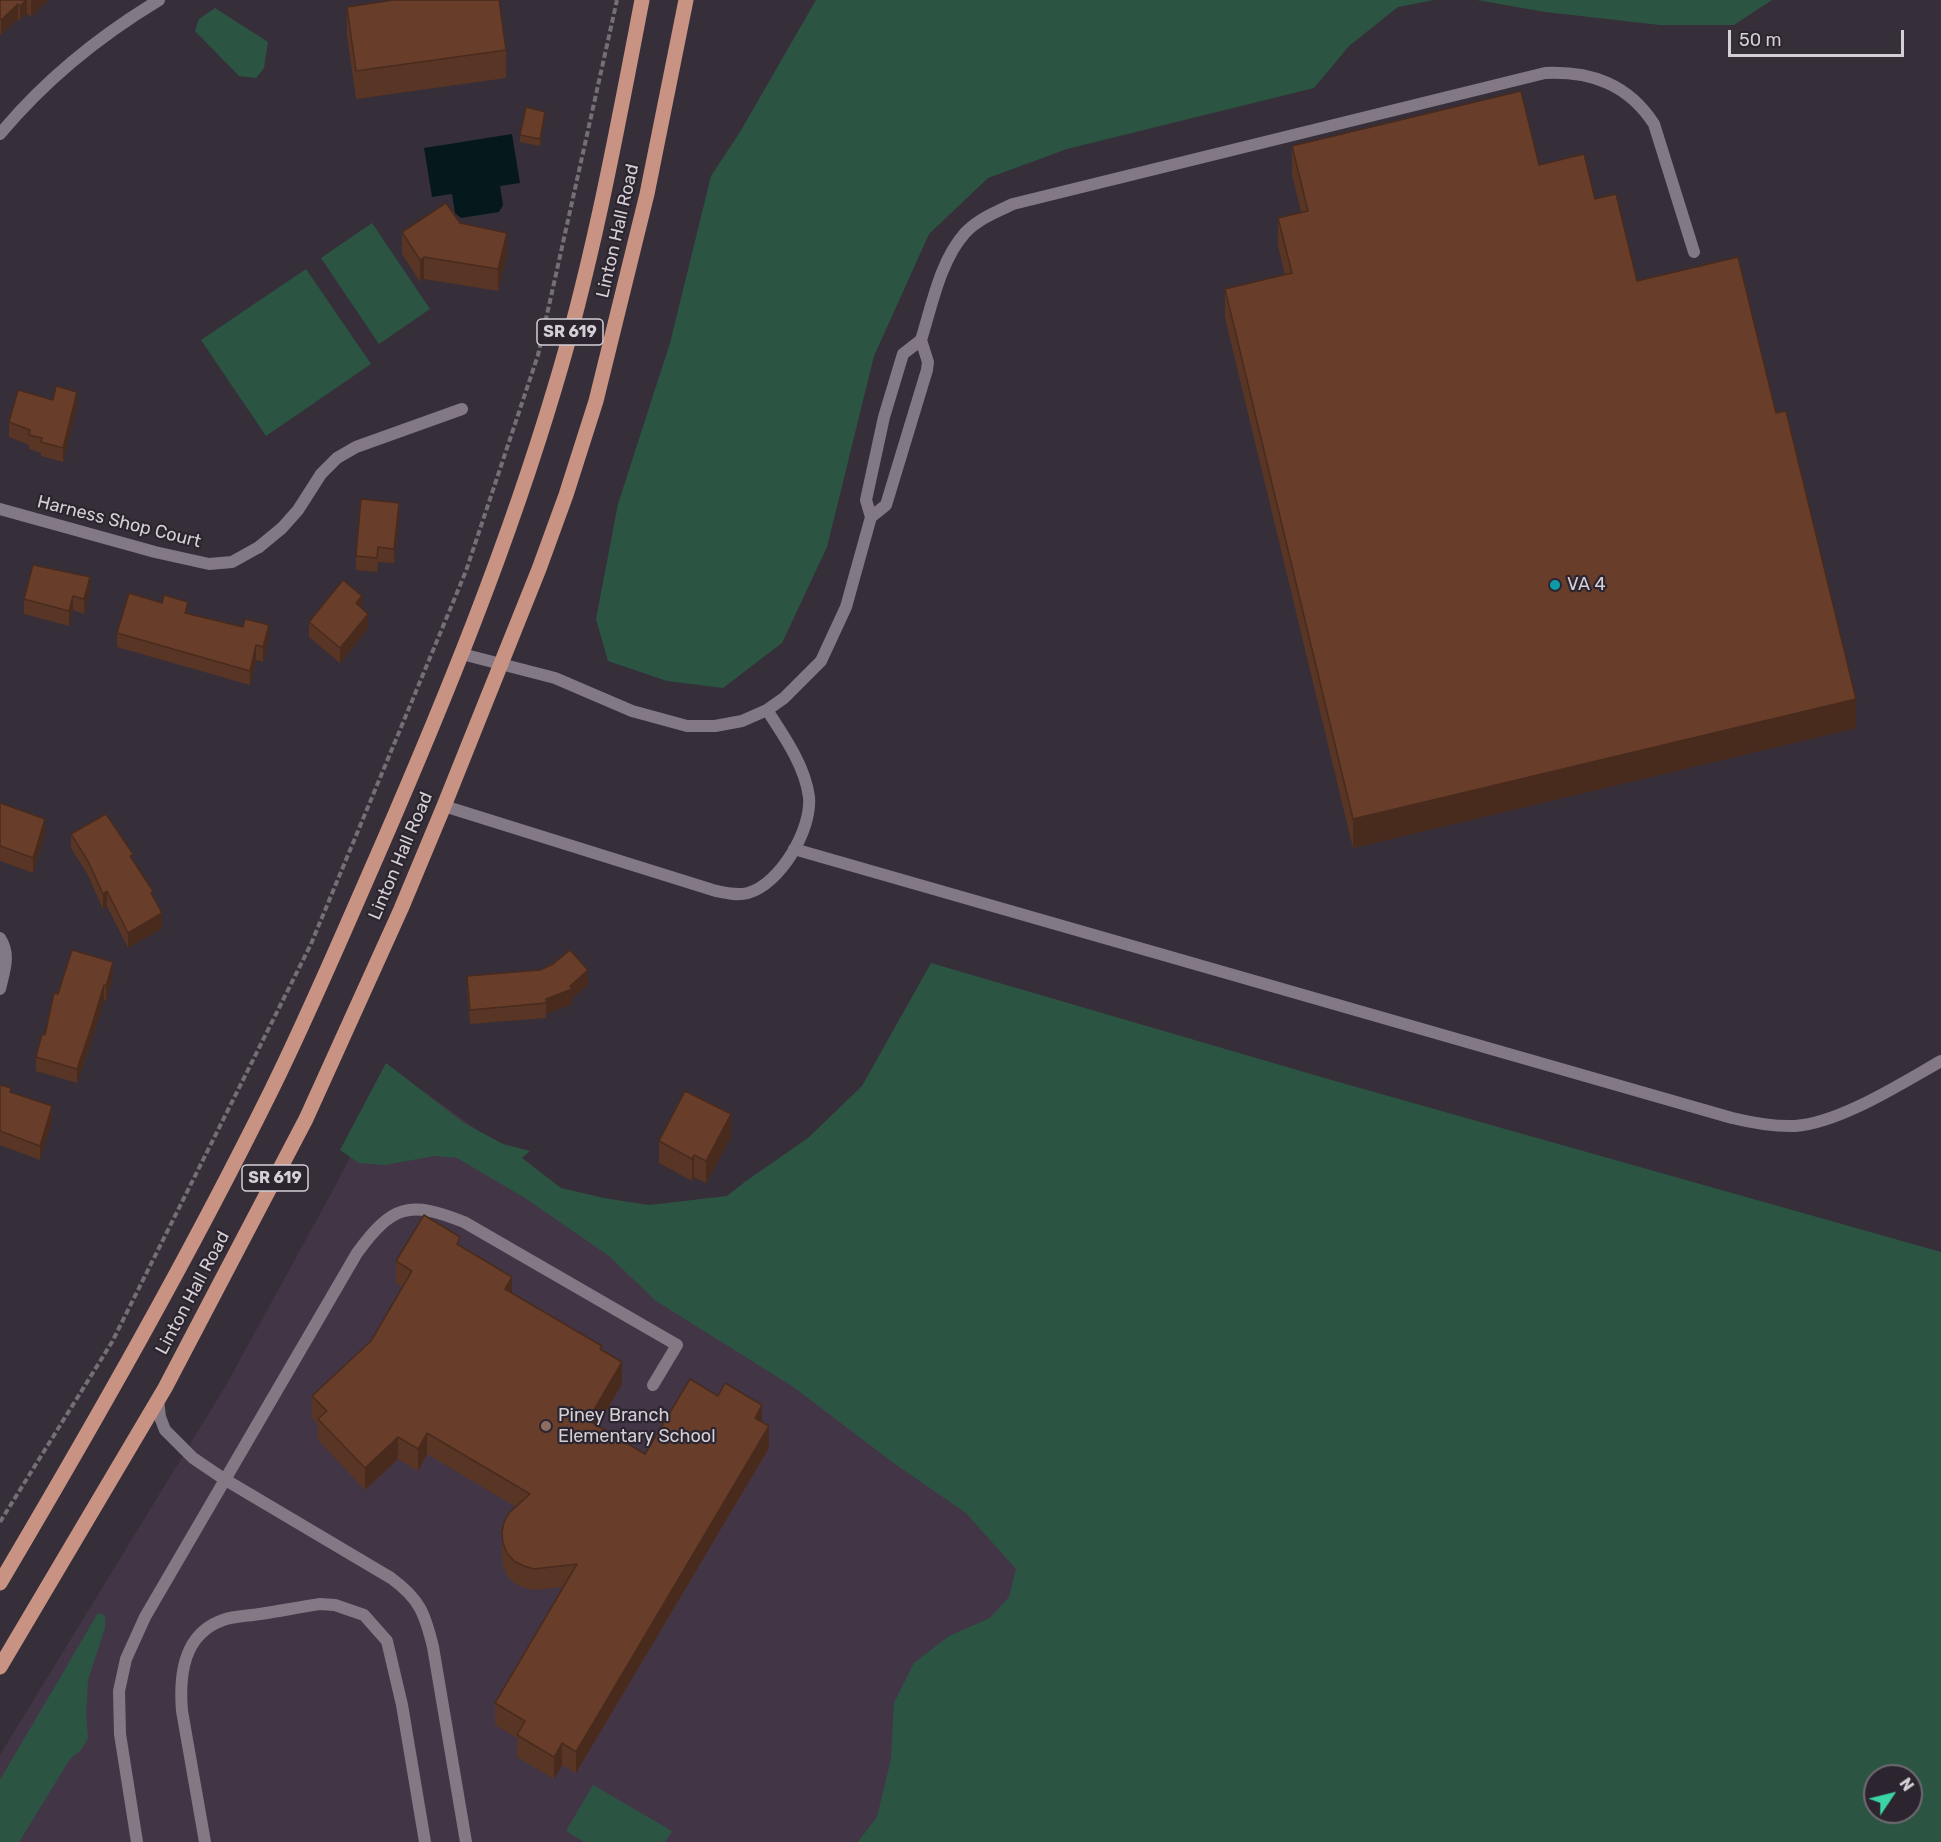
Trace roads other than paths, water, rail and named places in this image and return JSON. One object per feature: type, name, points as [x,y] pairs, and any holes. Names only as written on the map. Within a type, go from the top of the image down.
[{"type":"main road","name":"Linton Hall Road","points":[[0,1583],[89,1432],[162,1301],[271,1090],[417,764],[462,654],[534,455],[557,382],[604,195],[642,0]]},
{"type":"main road","name":"Linton Hall Road","points":[[0,1667],[158,1400],[306,1119],[444,806],[502,665],[566,495],[596,401],[647,194],[686,0]]},
{"type":"street","points":[[1,130],[36,95],[84,53],[159,0]]},
{"type":"street","points":[[462,654],[555,678],[632,711],[687,726],[715,726],[742,721],[766,710],[784,698],[821,661],[846,607],[871,517],[866,500],[884,417],[903,354],[921,340],[942,273],[953,250],[966,232],[987,216],[1013,204],[1545,73],[1569,72],[1594,76],[1616,87],[1635,101],[1649,116],[1654,124],[1694,252]]},
{"type":"street","points":[[871,517],[886,505],[918,401],[928,362],[921,340]]},
{"type":"street","name":"Harness Shop Court","points":[[0,510],[154,552],[209,564],[232,562],[259,547],[288,522],[321,474],[337,458],[356,447],[462,409]]},
{"type":"street","points":[[444,806],[732,894],[746,894],[760,889],[782,868],[794,849],[809,813],[808,796],[801,772],[787,741],[766,710]]},
{"type":"street","points":[[794,849],[1766,1126],[1797,1126],[1823,1121],[1900,1084],[1941,1061]]},
{"type":"street","points":[[0,938],[5,945],[7,959],[0,989]]},
{"type":"street","points":[[137,1842],[120,1734],[118,1691],[126,1659],[145,1617],[224,1479],[357,1253],[372,1233],[388,1219],[413,1208],[428,1209],[464,1222],[677,1345],[653,1385]]},
{"type":"street","points":[[158,1400],[160,1417],[165,1430],[193,1458],[224,1479],[391,1578],[408,1590],[418,1603],[428,1625],[433,1647],[466,1842]]},
{"type":"street","points":[[206,1842],[182,1711],[180,1689],[182,1666],[187,1654],[205,1630],[224,1619],[320,1604],[351,1609],[364,1615],[387,1641],[402,1705],[425,1842]]},
{"type":"place","name":"VA 4","points":[[1555,585]]},
{"type":"place","name":"Piney Branch Elementary School","points":[[546,1426]]}]
